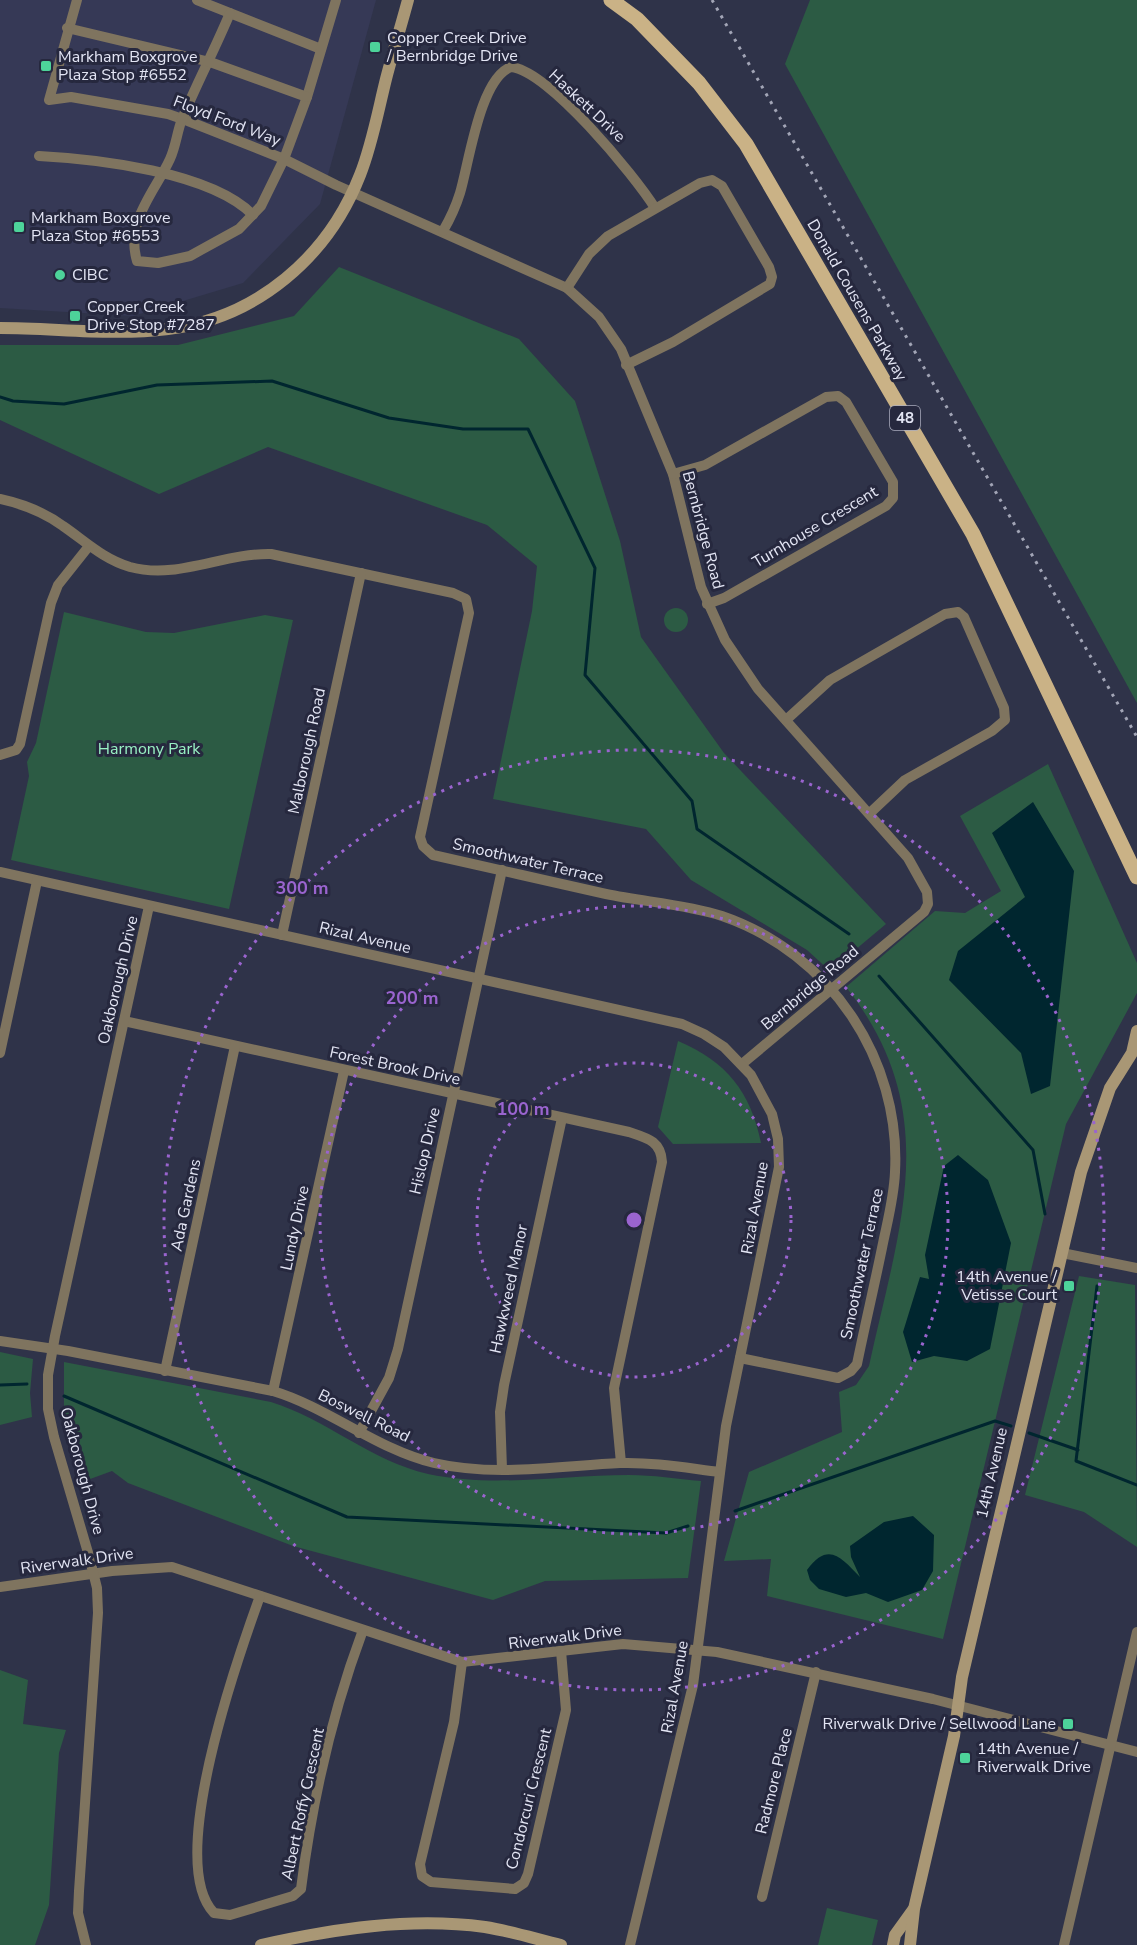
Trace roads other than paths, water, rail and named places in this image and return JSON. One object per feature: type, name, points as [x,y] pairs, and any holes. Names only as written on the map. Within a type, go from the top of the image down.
[{"type":"main road","points":[[0,328],[155,331],[188,326],[224,315],[268,292],[306,261],[330,231],[353,191],[362,172],[408,0]]},
{"type":"main road","name":"Donald Cousens Parkway","points":[[611,0],[637,19],[699,83],[746,144],[973,534],[1137,878]]},
{"type":"main road","name":"14th Avenue","points":[[910,1945],[914,1909],[954,1736],[964,1666],[1081,1172],[1110,1088],[1134,1051],[1137,1031]]},
{"type":"main road","name":"14th Avenue","points":[[893,1945],[895,1935],[914,1909]]},
{"type":"main road","points":[[261,1945],[333,1930],[405,1924],[485,1927],[561,1945]]},
{"type":"street","points":[[76,0],[67,28],[210,62],[307,97]]},
{"type":"street","points":[[197,0],[321,49]]},
{"type":"street","points":[[230,13],[210,62],[182,119],[170,159],[137,220],[134,253],[137,261],[158,263],[190,256],[239,229],[261,206],[284,159],[307,97],[336,0]]},
{"type":"street","name":"Floyd Ford Way","points":[[67,28],[49,100],[71,97],[182,119],[284,159],[353,191]]},
{"type":"street","name":"Haskett Drive","points":[[444,231],[459,195],[488,93],[499,75],[511,67],[531,75],[588,125],[638,180],[655,208]]},
{"type":"street","points":[[39,156],[115,162],[172,175],[226,196],[243,205],[252,215]]},
{"type":"street","points":[[567,288],[597,246],[655,208],[700,183],[711,180],[722,186],[769,267],[772,277],[770,284],[673,342],[626,365]]},
{"type":"street","name":"Bernbridge Road","points":[[353,191],[567,288],[603,321],[615,339],[673,474],[688,543],[707,604],[737,660],[786,720],[870,813],[914,867],[927,892],[928,904],[924,912],[742,1064]]},
{"type":"street","name":"Turnhouse Crescent","points":[[673,474],[705,465],[826,397],[838,396],[846,402],[892,482],[893,498],[885,506],[723,598],[707,604]]},
{"type":"street","name":"Smoothwater Terrace","points":[[0,499],[50,517],[89,546],[117,562],[150,570],[176,571],[259,554],[284,556],[453,593],[466,598],[469,605],[420,837],[423,846],[433,855],[724,917],[763,934],[789,950],[831,990],[849,1011],[872,1048],[889,1098],[896,1142],[894,1195],[857,1364],[851,1371],[838,1378],[740,1358]]},
{"type":"street","points":[[0,755],[16,750],[20,744],[51,603],[58,585],[89,546]]},
{"type":"street","name":"Malborough Road","points":[[282,935],[361,573]]},
{"type":"street","points":[[786,720],[843,672],[945,614],[958,612],[964,617],[969,623],[1006,718],[992,731],[905,780],[870,813]]},
{"type":"street","name":"Hislop Drive","points":[[359,1433],[394,1362],[502,870]]},
{"type":"street","name":"Rizal Avenue","points":[[0,872],[682,1024],[713,1039],[742,1064],[769,1106],[778,1139],[780,1160],[775,1196],[726,1426],[690,1703],[630,1945]]},
{"type":"street","points":[[0,1053],[38,881]]},
{"type":"street","name":"Oakborough Drive","points":[[86,1945],[78,1902],[98,1624],[97,1588],[51,1422],[47,1386],[53,1349],[149,906]]},
{"type":"street","name":"Forest Brook Drive","points":[[123,1020],[650,1138],[662,1154],[660,1171],[614,1388],[621,1463]]},
{"type":"street","name":"Ada Gardens","points":[[165,1371],[235,1046]]},
{"type":"street","name":"Lundy Drive","points":[[273,1390],[344,1071]]},
{"type":"street","name":"Hawkweed Manor","points":[[502,1469],[500,1412],[502,1392],[562,1118]]},
{"type":"street","points":[[1062,1253],[1137,1268]]},
{"type":"street","name":"Boswell Road","points":[[0,1341],[273,1390],[300,1401],[398,1452],[436,1463],[502,1469],[621,1463],[652,1464],[720,1472]]},
{"type":"street","name":"Riverwalk Drive","points":[[0,1587],[138,1568],[172,1567],[462,1662],[623,1644],[698,1650],[751,1658],[816,1672],[1137,1752]]},
{"type":"street","name":"Albert Roffy Crescent","points":[[260,1596],[222,1714],[201,1803],[197,1856],[199,1878],[204,1899],[214,1913],[230,1914],[293,1896],[301,1889],[311,1822],[348,1672],[363,1630]]},
{"type":"street","points":[[1064,1945],[1137,1632]]},
{"type":"street","name":"Condorcuri Crescent","points":[[462,1662],[454,1722],[420,1864],[422,1876],[431,1882],[515,1889],[524,1883],[528,1874],[563,1726],[566,1696],[561,1651]]},
{"type":"street","name":"Radmore Place","points":[[762,1897],[816,1672]]},
{"type":"waterway","points":[[0,397],[13,401],[64,404],[157,385],[272,381],[389,418],[463,429],[528,429],[595,568],[585,675],[692,801],[697,829],[849,934]]},
{"type":"waterway","points":[[879,976],[1033,1150],[1045,1214]]},
{"type":"waterway","points":[[1097,1286],[1076,1461],[1137,1485]]},
{"type":"waterway","points":[[0,1385],[27,1384]]},
{"type":"waterway","points":[[64,1396],[347,1517],[666,1533],[688,1526]]},
{"type":"waterway","points":[[735,1511],[995,1421],[1011,1426]]},
{"type":"waterway","points":[[1029,1433],[1078,1450]]},
{"type":"railway","points":[[712,0],[1137,737]]},
{"type":"place","name":"Copper Creek Drive / Bernbridge Drive","points":[[375,47]]},
{"type":"place","name":"Markham Boxgrove Plaza Stop #6552","points":[[46,66]]},
{"type":"place","name":"Markham Boxgrove Plaza Stop #6553","points":[[19,227]]},
{"type":"place","name":"CIBC","points":[[60,275]]},
{"type":"place","name":"Copper Creek Drive Stop #7287","points":[[75,316]]},
{"type":"place","name":"14th Avenue / Vetisse Court","points":[[1069,1286]]},
{"type":"place","name":"Riverwalk Drive / Sellwood Lane","points":[[1068,1724]]},
{"type":"place","name":"14th Avenue / Riverwalk Drive","points":[[965,1758]]},
{"type":"park label","name":"Harmony Park","points":[[149,749]]}]
